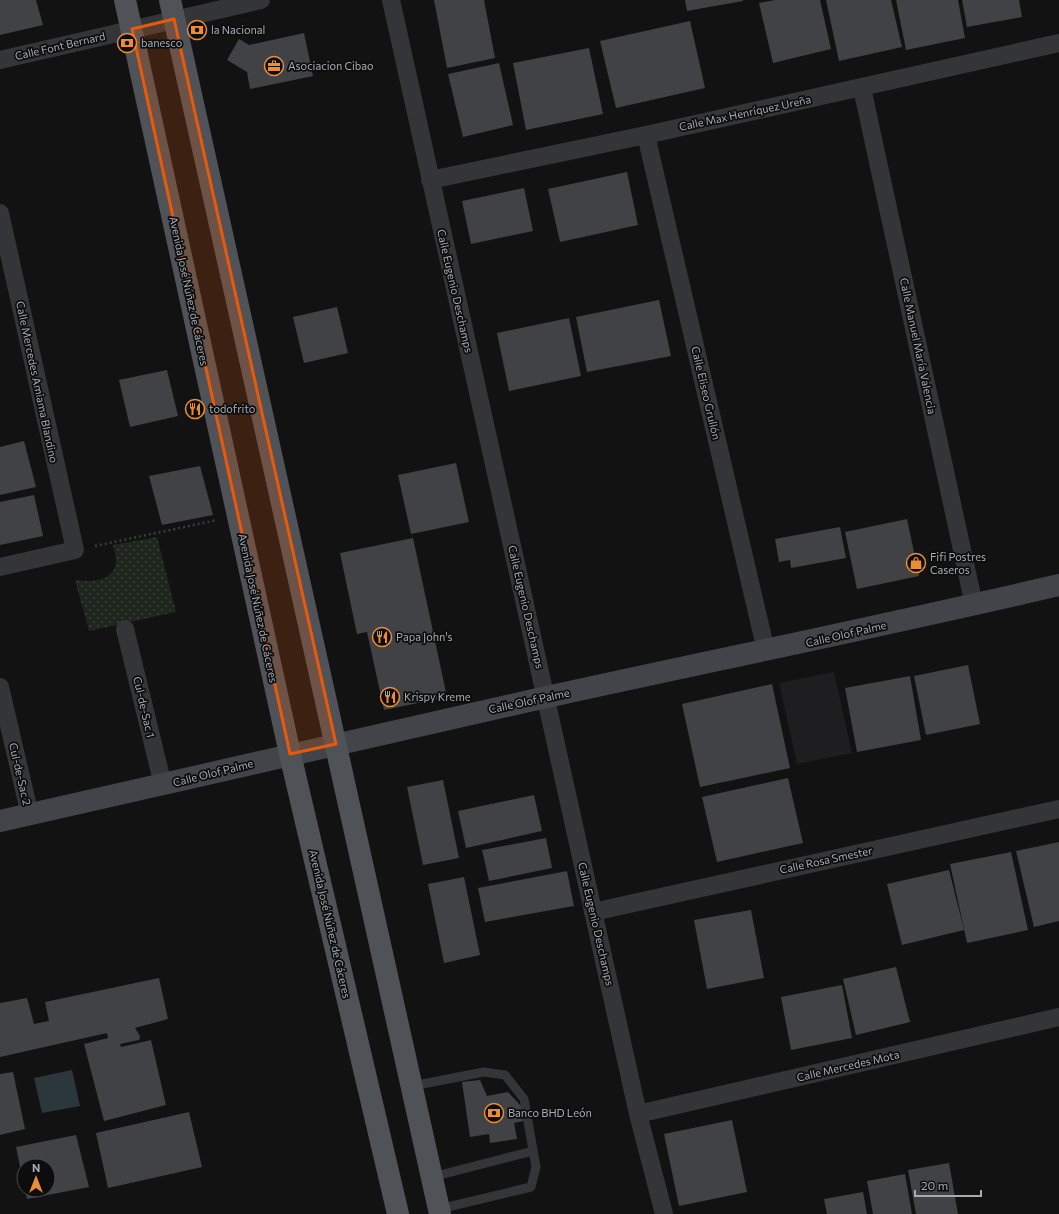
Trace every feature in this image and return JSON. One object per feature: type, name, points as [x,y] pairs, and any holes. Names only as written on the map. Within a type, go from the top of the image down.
[{"type":"main road","name":"Avenida José Núñez de Cáceres","points":[[125,0],[290,754],[398,1214]]},
{"type":"main road","points":[[172,10],[440,1212]]},
{"type":"street","name":"Calle Font Bernard","points":[[0,60],[132,29],[172,10],[261,0]]},
{"type":"street","name":"Calle Eugenio Deschamps","points":[[390,0],[638,1114],[664,1214]]},
{"type":"street","name":"Calle Max Henríquez Ureña","points":[[430,180],[862,88],[1059,43]]},
{"type":"street","name":"Calle Manuel María Valencia","points":[[862,88],[974,605]]},
{"type":"street","name":"Calle Eliseo Grullón","points":[[646,135],[766,651]]},
{"type":"street","name":"Calle Mercedes Amiama Blandino","points":[[0,213],[75,550]]},
{"type":"street","points":[[0,567],[75,550]]},
{"type":"street","name":"Calle Olof Palme","points":[[0,821],[163,785],[290,754],[546,697],[766,651],[1059,585]]},
{"type":"street","name":"Cul-de-Sac 1","points":[[125,629],[163,785]]},
{"type":"street","name":"Cul-de-Sac 2","points":[[0,687],[30,815]]},
{"type":"street","name":"Calle Rosa Smester","points":[[593,912],[1059,809]]},
{"type":"street","name":"Calle Mercedes Mota","points":[[638,1114],[1059,1017]]},
{"type":"lane","points":[[412,1086],[484,1072],[505,1075],[524,1099],[536,1167],[531,1187],[440,1212]]},
{"type":"lane","points":[[432,1177],[533,1151]]},
{"type":"path","points":[[75,550],[238,516]]},
{"type":"highlighted area","points":[[174,19],[336,744],[290,754],[132,29]]},
{"type":"shaded area","points":[[157,537],[176,612],[89,631],[75,580],[88,581],[107,577],[115,568],[116,561],[113,545]]},
{"type":"shaded area","points":[[834,672],[852,753],[797,764],[779,683]]},
{"type":"shaded area","points":[[72,1070],[80,1106],[42,1113],[34,1078]]},
{"type":"building","points":[[0,0],[36,0],[43,25],[0,35]]},
{"type":"building","points":[[434,0],[484,0],[495,58],[447,68]]},
{"type":"building","points":[[685,0],[743,0],[743,1],[687,11]]},
{"type":"building","points":[[775,0],[820,0],[831,49],[773,63],[759,3]]},
{"type":"building","points":[[826,0],[891,0],[902,47],[839,61]]},
{"type":"building","points":[[896,0],[958,0],[965,38],[906,50]]},
{"type":"building","points":[[962,0],[1019,0],[1022,17],[967,27]]},
{"type":"building","points":[[690,21],[705,88],[616,108],[600,41]]},
{"type":"building","name":"Asociacion Cibao","points":[[304,33],[313,76],[250,89],[247,72],[227,60],[239,39],[249,45]]},
{"type":"building","points":[[589,48],[603,114],[526,130],[513,63]]},
{"type":"building","points":[[499,63],[513,125],[463,137],[448,74]]},
{"type":"building","points":[[627,172],[638,225],[560,242],[548,189]]},
{"type":"building","points":[[524,188],[533,231],[471,244],[462,201]]},
{"type":"building","points":[[659,300],[671,356],[587,372],[576,317]]},
{"type":"building","points":[[337,307],[348,353],[304,363],[293,317]]},
{"type":"building","points":[[569,318],[581,376],[509,391],[497,333]]},
{"type":"building","points":[[167,370],[178,416],[130,427],[119,380]]},
{"type":"building","points":[[24,441],[36,487],[0,495],[0,447]]},
{"type":"building","points":[[456,463],[469,522],[411,534],[398,475]]},
{"type":"building","points":[[200,466],[213,515],[162,525],[149,476]]},
{"type":"building","points":[[34,495],[43,536],[0,545],[0,502]]},
{"type":"building","points":[[907,519],[919,576],[857,589],[845,532]]},
{"type":"building","points":[[840,527],[846,558],[791,568],[790,560],[779,562],[775,539]]},
{"type":"building","points":[[413,538],[447,697],[384,710],[367,632],[357,634],[340,553]]},
{"type":"building","points":[[968,665],[980,724],[926,735],[914,676]]},
{"type":"building","points":[[910,676],[921,740],[857,752],[845,688]]},
{"type":"building","points":[[772,684],[790,768],[700,787],[682,704]]},
{"type":"building","points":[[788,778],[803,843],[717,862],[702,797]]},
{"type":"building","points":[[443,780],[459,858],[423,865],[407,787]]},
{"type":"building","points":[[534,795],[542,831],[466,848],[458,811]]},
{"type":"building","points":[[546,838],[552,868],[489,881],[482,850]]},
{"type":"building","points":[[1059,842],[1059,921],[1034,927],[1016,851]]},
{"type":"building","points":[[1011,852],[1028,930],[967,943],[950,864]]},
{"type":"building","points":[[949,870],[964,930],[902,945],[887,884]]},
{"type":"building","points":[[567,871],[574,906],[485,922],[478,888]]},
{"type":"building","points":[[464,877],[480,955],[444,963],[428,884]]},
{"type":"building","points":[[751,910],[764,978],[707,989],[694,920]]},
{"type":"building","points":[[896,967],[910,1022],[856,1035],[843,979]]},
{"type":"building","points":[[159,978],[168,1019],[135,1028],[140,1036],[139,1040],[120,1044],[121,1047],[151,1040],[166,1105],[104,1121],[84,1044],[108,1038],[107,1033],[0,1057],[0,1003],[27,998],[34,1024],[49,1021],[45,1002]]},
{"type":"building","points":[[842,985],[852,1038],[791,1050],[781,997]]},
{"type":"building","points":[[13,1072],[25,1129],[0,1135],[0,1074]]},
{"type":"building","name":"Banco BHD León","points":[[480,1080],[487,1096],[508,1092],[521,1106],[523,1121],[514,1123],[517,1139],[490,1143],[489,1134],[470,1137],[462,1082]]},
{"type":"building","points":[[189,1112],[202,1167],[108,1188],[96,1133]]},
{"type":"building","points":[[732,1120],[747,1192],[679,1206],[664,1134]]},
{"type":"building","points":[[76,1135],[89,1187],[56,1193],[56,1158],[18,1158],[16,1147]]},
{"type":"building","points":[[949,1163],[958,1214],[916,1214],[908,1170]]},
{"type":"building","points":[[905,1174],[912,1214],[873,1214],[867,1181]]},
{"type":"building","points":[[863,1192],[867,1214],[827,1214],[824,1199]]},
{"type":"place","name":"la Nacional","points":[[197,30]]},
{"type":"place","name":"banesco","points":[[127,43]]},
{"type":"place","name":"Asociacion Cibao","points":[[274,66]]},
{"type":"place","name":"todofrito","points":[[195,409]]},
{"type":"place","name":"Fifi Postres Caseros","points":[[916,563]]},
{"type":"place","name":"Papa John's","points":[[382,637]]},
{"type":"place","name":"Krispy Kreme","points":[[390,697]]},
{"type":"place","name":"Banco BHD León","points":[[494,1113]]}]
